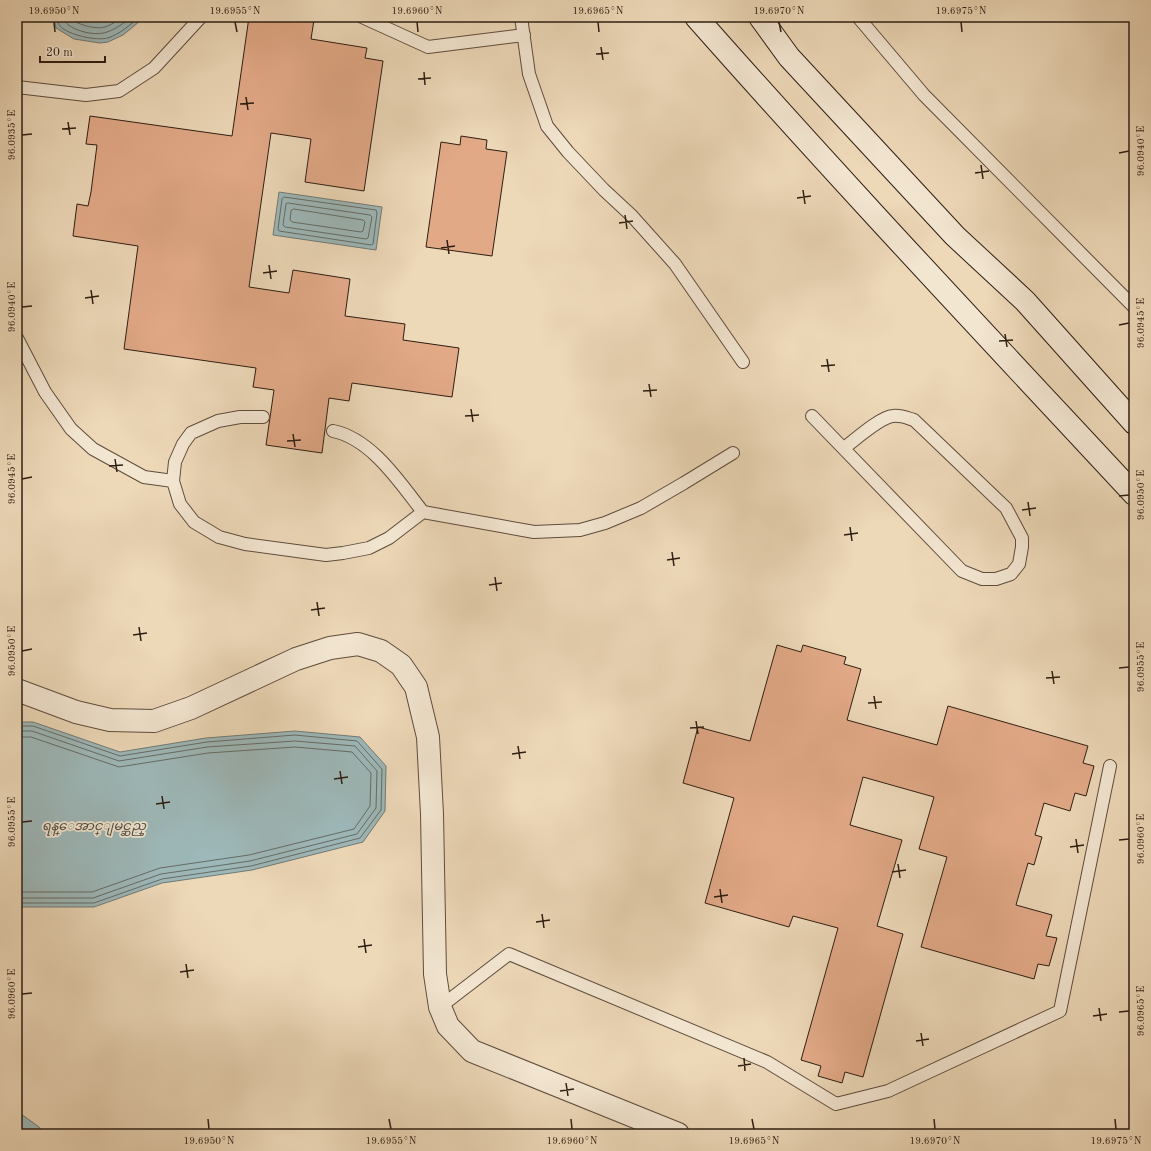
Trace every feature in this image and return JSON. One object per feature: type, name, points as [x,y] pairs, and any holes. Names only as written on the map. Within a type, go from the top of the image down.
[{"type":"main road","points":[[696,17],[761,91],[912,256],[1134,494]]},
{"type":"main road","points":[[760,17],[789,56],[955,236],[1025,301],[1134,423]]},
{"type":"main road","points":[[17,690],[76,712],[110,720],[154,721],[191,708],[296,659],[330,648],[358,644],[381,651],[401,665],[416,687],[428,738],[432,814],[435,974],[440,1007],[448,1026],[472,1051],[678,1134]]},
{"type":"lane","points":[[17,87],[86,95],[119,90],[154,68],[201,17]]},
{"type":"lane","points":[[362,17],[428,47],[524,35]]},
{"type":"lane","points":[[522,17],[529,74],[547,126],[568,152],[604,190],[632,216],[675,264],[743,362]]},
{"type":"lane","points":[[858,17],[924,95],[1134,307]]},
{"type":"lane","points":[[17,338],[45,392],[71,429],[93,449],[144,477],[173,481]]},
{"type":"lane","points":[[263,417],[240,416],[218,421],[190,433],[183,444],[176,462],[173,481],[180,504],[194,522],[219,537],[245,544],[326,555],[343,553],[369,548],[388,538],[423,512]]},
{"type":"lane","points":[[812,416],[962,571],[982,579],[996,579],[1011,574],[1019,564],[1022,538],[1006,508],[914,420],[901,416],[891,416],[881,420],[844,448]]},
{"type":"lane","points":[[333,431],[342,432],[365,445],[400,483],[423,512],[534,532],[580,530],[604,523],[641,508],[733,453]]},
{"type":"lane","points":[[440,1007],[509,954],[767,1062],[836,1104],[888,1091],[1060,1011],[1110,766]]},
{"type":"water","points":[[51,17],[145,17],[123,35],[108,42],[100,43],[74,39],[56,28],[54,19]]},
{"type":"water","points":[[279,192],[382,207],[376,250],[273,235]]},
{"type":"water","name":"ရန္ေအာင္ျမင္ဆည္","points":[[17,722],[33,722],[120,752],[206,738],[295,731],[360,737],[386,766],[385,811],[363,842],[252,870],[162,883],[94,907],[17,907]]},
{"type":"water","points":[[17,1111],[39,1127],[45,1134],[17,1134]]},
{"type":"building","points":[[249,17],[293,17],[314,20],[311,39],[367,48],[365,58],[383,61],[364,191],[305,182],[311,139],[271,133],[249,287],[289,293],[293,270],[350,279],[345,316],[405,324],[403,340],[459,348],[452,397],[352,383],[349,401],[329,398],[322,453],[266,445],[274,390],[253,387],[256,368],[124,349],[138,246],[73,236],[77,204],[88,206],[91,192],[97,145],[86,144],[90,116],[232,136]]},
{"type":"building","points":[[461,136],[487,140],[486,149],[507,152],[492,256],[426,247],[441,142],[460,145]]},
{"type":"building","points":[[777,645],[801,652],[803,645],[846,657],[844,664],[861,669],[847,720],[937,745],[948,706],[1088,746],[1083,763],[1094,766],[1086,796],[1075,793],[1070,811],[1044,803],[1035,835],[1042,837],[1034,865],[1028,863],[1016,905],[1052,915],[1046,936],[1057,938],[1049,966],[1038,964],[1034,979],[921,947],[947,857],[919,849],[934,797],[863,777],[850,825],[902,840],[877,926],[903,934],[863,1077],[845,1072],[842,1083],[818,1076],[821,1066],[801,1060],[838,928],[793,916],[789,927],[705,903],[734,798],[683,783],[698,727],[750,741]]}]
